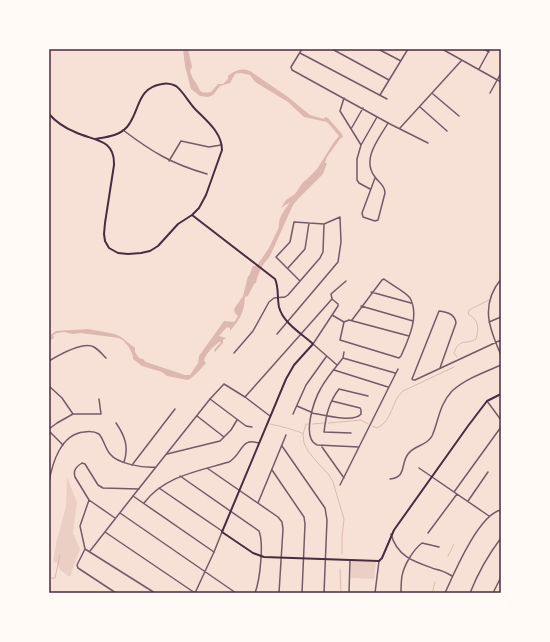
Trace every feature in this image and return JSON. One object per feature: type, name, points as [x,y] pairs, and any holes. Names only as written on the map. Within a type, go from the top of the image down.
[{"type":"main road","points":[[49,114],[69,130],[88,138],[96,139],[109,136],[123,130],[130,122],[144,93],[158,85],[169,84],[178,87],[189,102],[209,122],[222,144],[222,150],[206,195],[199,208],[192,215],[178,224],[158,246],[150,251],[124,254],[111,250],[105,241],[104,229],[114,160],[110,147],[96,139]]},
{"type":"main road","points":[[192,215],[276,281],[280,309],[287,321],[313,344],[291,370],[281,388],[222,532],[253,553],[261,556],[378,561],[382,558],[391,534],[468,426],[487,401],[501,394]]},
{"type":"street","points":[[302,49],[291,69],[388,123],[428,143]]},
{"type":"street","points":[[332,49],[389,80]]},
{"type":"street","points":[[378,49],[401,61]]},
{"type":"street","points":[[380,95],[408,49]]},
{"type":"street","points":[[442,49],[501,82]]},
{"type":"street","points":[[484,49],[489,52]]},
{"type":"street","points":[[479,69],[490,49]]},
{"type":"street","points":[[300,53],[387,100]]},
{"type":"street","points":[[400,128],[462,60]]},
{"type":"street","points":[[490,93],[501,73]]},
{"type":"street","points":[[433,93],[459,116]]},
{"type":"street","points":[[344,98],[340,111],[361,145]]},
{"type":"street","points":[[420,107],[446,132]]},
{"type":"street","points":[[351,129],[363,108]]},
{"type":"street","points":[[370,189],[359,183],[357,180],[357,159],[361,145],[377,117]]},
{"type":"street","points":[[375,178],[362,215],[363,217],[377,221],[385,192],[383,185],[375,178],[369,167],[370,157],[388,123]]},
{"type":"street","points":[[123,130],[147,148],[169,161],[207,174]]},
{"type":"street","points":[[169,161],[181,141],[209,147],[222,144]]},
{"type":"street","points":[[277,334],[338,262],[341,242],[341,218],[324,224],[294,222],[290,242],[276,256],[276,259],[288,268],[300,281]]},
{"type":"street","points":[[288,268],[305,248],[309,223]]},
{"type":"street","points":[[234,353],[253,331],[269,302],[274,298],[285,297],[288,295],[322,255],[324,224]]},
{"type":"street","points":[[344,322],[340,341],[399,358],[409,336],[413,321],[411,303],[408,296],[384,279],[361,306],[352,320]]},
{"type":"street","points":[[501,279],[491,295],[488,304],[489,322],[492,334],[501,355]]},
{"type":"street","points":[[337,365],[313,344],[338,305],[332,299],[331,294],[346,281]]},
{"type":"street","points":[[372,292],[411,303]]},
{"type":"street","points":[[245,397],[332,299]]},
{"type":"street","points":[[361,306],[413,321]]},
{"type":"street","points":[[440,368],[456,320],[452,315],[439,311],[412,379],[415,380],[501,340]]},
{"type":"street","points":[[332,315],[344,322],[352,320],[409,336]]},
{"type":"street","points":[[489,322],[501,317]]},
{"type":"street","points":[[49,361],[61,354],[84,345],[94,347],[106,358]]},
{"type":"street","points":[[344,352],[343,358],[320,390],[311,413],[309,433],[314,444],[322,447],[359,447]]},
{"type":"street","points":[[293,414],[306,385],[327,356]]},
{"type":"street","points":[[343,358],[395,373]]},
{"type":"street","points":[[390,479],[401,475],[404,460],[409,452],[425,444],[431,437],[438,413],[445,399],[453,390],[474,377],[501,365]]},
{"type":"street","points":[[340,485],[398,369]]},
{"type":"street","points":[[334,370],[388,387]]},
{"type":"street","points":[[90,551],[210,399],[225,384],[270,416]]},
{"type":"street","points":[[49,386],[62,398],[74,414]]},
{"type":"street","points":[[351,433],[324,432],[326,415],[332,400],[339,389],[368,396]]},
{"type":"street","points":[[63,445],[49,430],[57,422],[74,414],[100,415],[99,399]]},
{"type":"street","points":[[210,399],[237,420],[246,426],[252,427]]},
{"type":"street","points":[[296,406],[311,413],[349,418],[358,417],[361,412],[360,408],[332,400]]},
{"type":"street","points":[[487,401],[501,420]]},
{"type":"street","points":[[132,465],[175,409]]},
{"type":"street","points":[[197,416],[225,437]]},
{"type":"street","points":[[167,454],[220,441],[225,437],[237,420]]},
{"type":"street","points":[[116,423],[125,440],[127,448],[124,462]]},
{"type":"street","points":[[454,492],[501,427]]},
{"type":"street","points":[[49,483],[55,460],[63,445],[75,434],[86,431],[95,432],[102,436],[111,456],[132,465],[156,467]]},
{"type":"street","points":[[258,503],[286,435]]},
{"type":"street","points":[[143,504],[151,494],[180,476],[232,460],[247,442],[252,441],[259,443]]},
{"type":"street","points":[[282,446],[325,508],[327,520],[324,593]]},
{"type":"street","points":[[322,447],[344,478]]},
{"type":"street","points":[[116,518],[89,500],[74,473],[75,469],[82,463],[85,464],[98,485],[103,488],[139,489]]},
{"type":"street","points":[[207,468],[258,503],[282,522],[283,529],[279,593]]},
{"type":"street","points":[[419,468],[489,516]]},
{"type":"street","points":[[272,470],[304,517],[302,593]]},
{"type":"street","points":[[468,501],[488,472]]},
{"type":"street","points":[[180,476],[259,531],[261,536],[260,575],[255,593]]},
{"type":"street","points":[[105,532],[195,593],[222,532],[159,488]]},
{"type":"street","points":[[428,533],[456,494]]},
{"type":"street","points":[[133,496],[214,552]]},
{"type":"street","points":[[89,500],[80,526],[85,549],[77,565],[78,568],[116,593]]},
{"type":"street","points":[[445,593],[468,544],[489,516],[496,511],[501,510]]},
{"type":"street","points":[[120,513],[236,593]]},
{"type":"street","points":[[49,523],[49,535]]},
{"type":"street","points":[[391,534],[398,549],[409,559],[417,564],[453,576]]},
{"type":"street","points":[[470,593],[479,572],[491,551],[501,538]]},
{"type":"street","points":[[401,593],[402,576],[409,559],[421,543],[439,547]]},
{"type":"street","points":[[85,549],[155,593]]},
{"type":"street","points":[[349,593],[350,560]]},
{"type":"street","points":[[375,593],[378,561]]},
{"type":"street","points":[[492,593],[501,577]]},
{"type":"shaded area","points":[[183,49],[188,49],[192,67],[190,72],[202,92],[211,92],[218,84],[223,84],[228,79],[228,76],[233,72],[241,70],[250,71],[288,97],[310,115],[324,119],[325,117],[328,118],[343,137],[327,157],[325,163],[327,163],[323,174],[293,205],[270,256],[261,268],[256,283],[248,296],[245,297],[244,307],[239,319],[230,331],[230,328],[227,327],[219,336],[226,338],[223,340],[223,343],[215,352],[214,350],[221,342],[212,348],[205,358],[204,361],[206,363],[198,372],[187,380],[167,376],[162,372],[142,366],[133,359],[129,347],[119,338],[64,332],[53,335],[54,338],[49,341],[49,336],[56,331],[88,329],[115,334],[135,348],[135,352],[139,358],[146,362],[185,375],[190,375],[198,363],[199,356],[224,321],[233,322],[238,316],[234,309],[243,296],[248,276],[253,266],[258,264],[269,248],[279,227],[281,217],[290,202],[281,208],[286,200],[295,194],[303,182],[317,169],[339,136],[327,122],[304,117],[288,102],[255,82],[250,75],[240,73],[235,74],[230,83],[220,86],[213,95],[208,97],[200,96],[191,89],[185,66]]},
{"type":"shaded area","points":[[67,477],[77,502],[73,533],[80,549],[70,577],[60,570],[57,563],[53,562],[57,539],[66,507]]},
{"type":"shaded area","points":[[352,561],[376,562],[374,579],[351,578]]},
{"type":"waterway","points":[[457,357],[454,353],[458,345],[476,339],[478,331],[477,325],[472,316],[468,314],[469,310],[489,300]]},
{"type":"waterway","points":[[372,426],[377,428],[386,421],[396,400],[403,391],[454,367]]},
{"type":"waterway","points":[[328,423],[361,420],[368,424]]},
{"type":"waterway","points":[[313,424],[324,423]]},
{"type":"waterway","points":[[270,424],[303,434],[306,424],[308,424]]},
{"type":"waterway","points":[[303,434],[304,443],[308,451],[329,475],[333,482],[344,519],[342,554]]},
{"type":"waterway","points":[[448,556],[454,544]]},
{"type":"waterway","points":[[49,578],[55,578],[60,555]]},
{"type":"waterway","points":[[340,569],[341,593]]},
{"type":"waterway","points":[[432,593],[435,582]]}]
